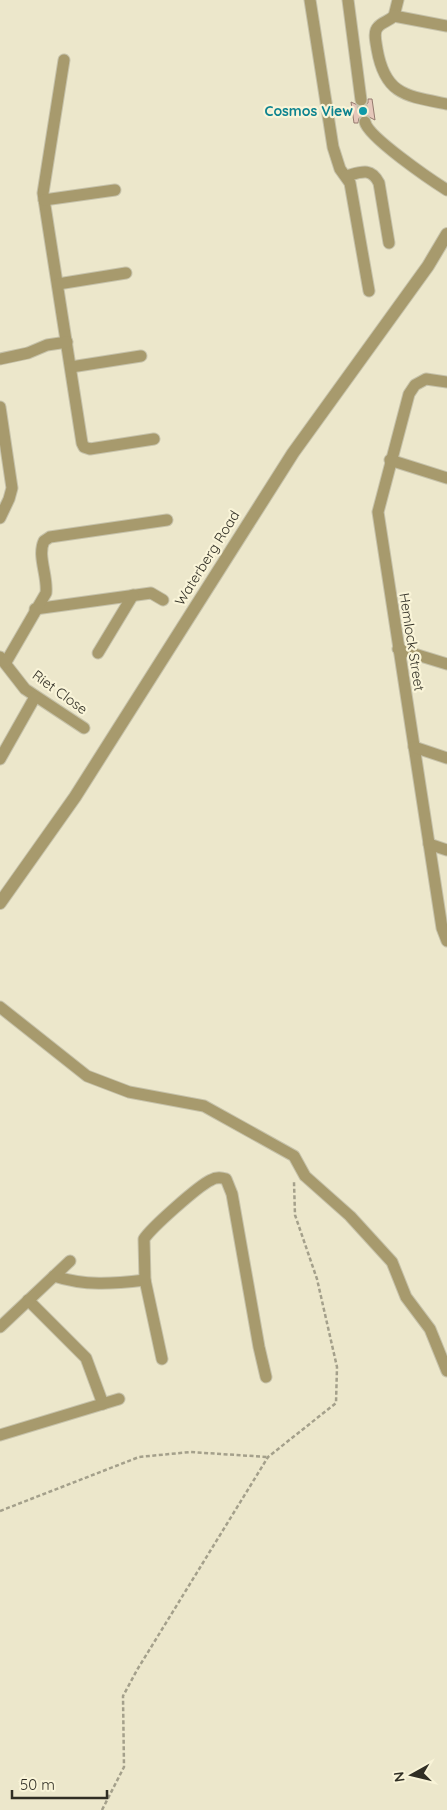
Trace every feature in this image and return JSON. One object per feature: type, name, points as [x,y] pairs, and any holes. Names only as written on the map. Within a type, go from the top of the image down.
[{"type":"street","points":[[310,0],[333,147],[338,164],[352,190],[369,291]]},
{"type":"street","points":[[348,0],[361,100]]},
{"type":"street","points":[[394,16],[398,0]]},
{"type":"street","points":[[447,26],[394,16],[379,25],[375,32],[378,58],[386,79],[392,87],[408,97],[447,104]]},
{"type":"street","points":[[64,60],[45,177],[44,200],[84,447],[90,449],[154,439]]},
{"type":"street","points":[[365,122],[370,132],[446,190]]},
{"type":"street","points":[[346,176],[368,172],[375,175],[390,243]]},
{"type":"street","points":[[44,200],[115,190]]},
{"type":"street","name":"Waterberg Road","points":[[0,903],[75,797],[293,453],[428,266],[447,234]]},
{"type":"street","points":[[58,284],[126,273]]},
{"type":"street","points":[[0,358],[28,354],[47,345],[67,342]]},
{"type":"street","points":[[71,367],[141,356]]},
{"type":"street","name":"Hemlock Street","points":[[447,382],[426,379],[413,387],[407,400],[378,506],[378,518],[442,928],[447,941]]},
{"type":"street","points":[[0,407],[12,488],[0,518]]},
{"type":"street","points":[[390,460],[447,478]]},
{"type":"street","points":[[3,659],[46,593],[47,582],[41,548],[46,539],[168,520]]},
{"type":"street","points":[[35,609],[151,593],[164,600]]},
{"type":"street","points":[[98,653],[133,595]]},
{"type":"street","points":[[398,649],[447,664]]},
{"type":"street","name":"Riet Close","points":[[3,659],[25,689],[84,728]]},
{"type":"street","points":[[0,759],[35,697]]},
{"type":"street","points":[[414,747],[447,758]]},
{"type":"street","points":[[429,844],[447,850]]},
{"type":"street","points":[[0,1007],[87,1076],[129,1092],[204,1106],[294,1156],[306,1176],[350,1216],[392,1262],[406,1297],[430,1329],[447,1371]]},
{"type":"street","points":[[162,1359],[145,1280],[143,1244],[146,1235],[211,1180],[226,1179],[232,1194],[266,1377]]},
{"type":"street","points":[[0,1327],[70,1261]]},
{"type":"street","points":[[54,1276],[87,1284],[145,1280]]},
{"type":"street","points":[[28,1300],[86,1358],[103,1404]]},
{"type":"street","points":[[0,1435],[119,1398]]},
{"type":"path","points":[[102,1810],[124,1767],[123,1696],[268,1457],[336,1403],[337,1367],[317,1279],[294,1215],[294,1156]]},
{"type":"path","points":[[0,1511],[140,1457],[190,1452],[268,1457]]},
{"type":"building","name":"Cosmos View","points":[[368,99],[372,99],[375,120],[365,115],[359,118],[358,123],[354,123],[351,102],[362,107],[368,103]]},
{"type":"tunnel","points":[[361,100],[365,122]]},
{"type":"place","name":"Cosmos View","points":[[363,111]]}]
